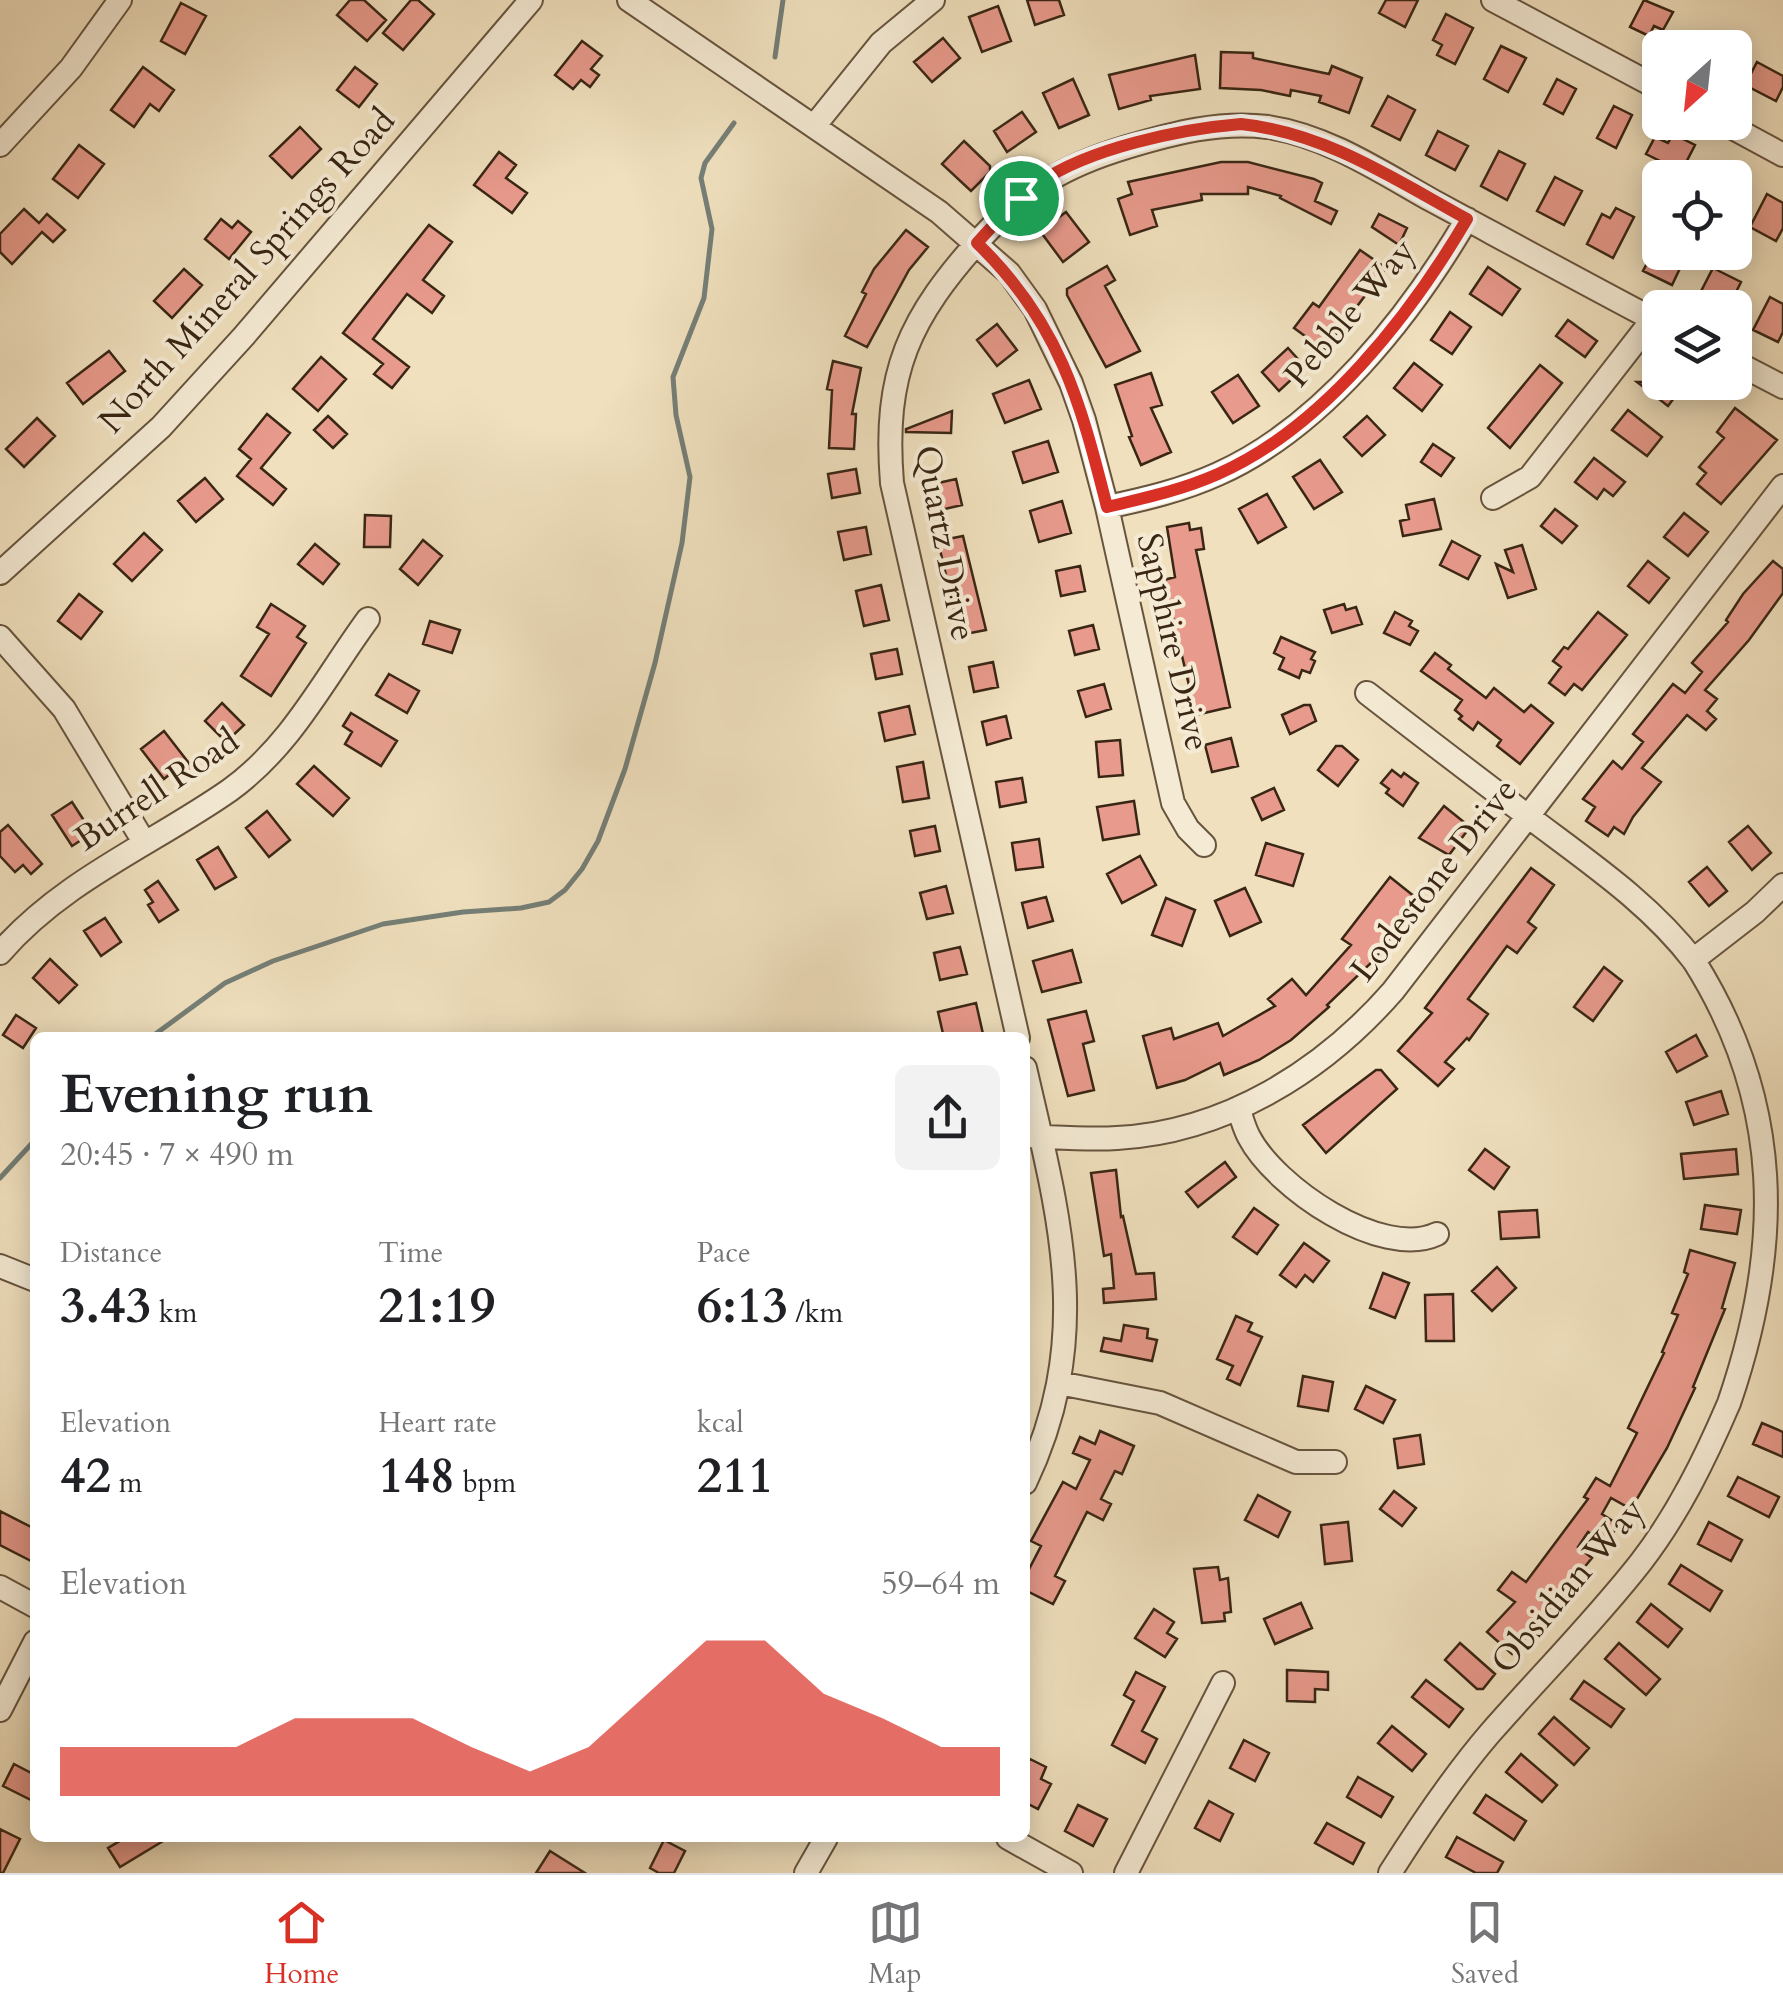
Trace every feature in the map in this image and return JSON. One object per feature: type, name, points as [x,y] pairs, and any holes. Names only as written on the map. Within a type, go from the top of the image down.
[{"type":"street","points":[[0,145],[70,68],[120,0]]},
{"type":"street","name":"North Mineral Springs Road","points":[[0,573],[161,427],[244,336],[531,0]]},
{"type":"street","name":"Sapphire Drive","points":[[629,0],[939,212],[1009,274],[1036,309],[1057,350],[1084,420],[1174,803],[1204,846]]},
{"type":"street","points":[[814,126],[881,43],[932,0]]},
{"type":"street","points":[[1493,0],[1642,79]]},
{"type":"street","name":"Quartz Drive","points":[[1017,1032],[892,482],[890,451],[890,405],[911,334],[936,292],[977,243],[1030,190],[1065,169],[1174,132],[1241,124],[1272,128],[1336,148],[1642,313]]},
{"type":"street","points":[[1752,138],[1783,155]]},
{"type":"street","name":"Pebble Way","points":[[1107,507],[1165,493],[1221,473],[1312,414],[1369,355],[1438,265],[1467,219]]},
{"type":"street","points":[[1492,498],[1530,477],[1642,338]]},
{"type":"street","points":[[1752,371],[1783,387]]},
{"type":"street","name":"Lodestone Drive","points":[[1033,1136],[1117,1138],[1150,1134],[1238,1108],[1308,1069],[1374,1013],[1783,486]]},
{"type":"street","name":"Burrell Road","points":[[0,953],[41,912],[230,790],[274,752],[316,698],[368,618]]},
{"type":"street","points":[[0,636],[64,709],[144,842]]},
{"type":"street","name":"Obsidian Way","points":[[1367,693],[1625,890],[1693,960],[1748,1049],[1767,1114],[1776,1167],[1778,1224],[1772,1270],[1755,1334],[1710,1448],[1662,1533],[1454,1778],[1390,1873]]},
{"type":"street","points":[[1693,960],[1783,885]]},
{"type":"street","points":[[1238,1108],[1249,1138],[1265,1160],[1293,1188],[1325,1209],[1351,1224],[1386,1236],[1420,1242],[1437,1234]]},
{"type":"street","points":[[1030,1110],[1065,1260],[1067,1315],[1059,1382],[1030,1471]]},
{"type":"street","points":[[0,1266],[30,1278]]},
{"type":"street","points":[[1059,1382],[1160,1403],[1296,1462],[1335,1462]]},
{"type":"street","points":[[0,1587],[30,1603]]},
{"type":"street","points":[[0,1710],[30,1652]]},
{"type":"street","points":[[1126,1873],[1223,1682]]},
{"type":"street","points":[[806,1873],[824,1842]]},
{"type":"street","points":[[1015,1842],[1071,1873]]},
{"type":"building","points":[[350,0],[364,0],[386,20],[367,41],[337,15]]},
{"type":"building","points":[[411,0],[418,0],[434,14],[403,50],[383,33]]},
{"type":"building","points":[[1027,0],[1059,0],[1064,15],[1035,25]]},
{"type":"building","points":[[1386,0],[1418,0],[1405,27],[1379,13]]},
{"type":"building","points":[[1644,0],[1673,12],[1663,30],[1654,26],[1642,33],[1630,27]]},
{"type":"building","points":[[181,3],[206,16],[185,54],[161,41]]},
{"type":"building","points":[[998,6],[1011,41],[982,52],[969,17]]},
{"type":"building","points":[[1446,14],[1473,28],[1455,64],[1437,55],[1442,45],[1433,40]]},
{"type":"building","points":[[943,38],[960,58],[932,82],[914,62]]},
{"type":"building","points":[[582,41],[602,56],[591,69],[599,75],[590,87],[581,80],[573,89],[555,75]]},
{"type":"building","points":[[1501,46],[1526,58],[1508,92],[1484,79]]},
{"type":"building","points":[[1221,52],[1253,53],[1253,58],[1329,74],[1332,66],[1362,78],[1349,113],[1319,102],[1321,96],[1291,90],[1290,96],[1220,88]]},
{"type":"building","points":[[1195,55],[1200,89],[1150,96],[1151,100],[1119,109],[1109,75]]},
{"type":"building","points":[[1757,62],[1783,76],[1776,101],[1752,89],[1752,72]]},
{"type":"building","points":[[143,67],[174,90],[159,111],[150,104],[134,127],[111,110]]},
{"type":"building","points":[[355,67],[377,84],[359,107],[337,90]]},
{"type":"building","points":[[1073,79],[1089,115],[1059,128],[1043,93]]},
{"type":"building","points":[[1557,79],[1576,89],[1563,114],[1544,104]]},
{"type":"building","points":[[1388,96],[1415,110],[1400,140],[1372,126]]},
{"type":"building","points":[[1614,106],[1632,115],[1616,148],[1597,138]]},
{"type":"building","points":[[1022,112],[1036,132],[1007,152],[994,131]]},
{"type":"building","points":[[300,127],[321,149],[292,178],[270,156]]},
{"type":"building","points":[[1438,131],[1468,146],[1455,170],[1426,155]]},
{"type":"building","points":[[1653,140],[1685,140],[1695,145],[1687,160],[1658,160],[1646,154]]},
{"type":"building","points":[[964,141],[990,166],[990,172],[971,191],[942,164]]},
{"type":"building","points":[[79,145],[104,164],[78,198],[53,179]]},
{"type":"building","points":[[1499,151],[1525,164],[1507,200],[1481,186]]},
{"type":"building","points":[[499,152],[516,165],[506,178],[527,193],[512,213],[474,185]]},
{"type":"building","points":[[1221,162],[1248,162],[1322,183],[1315,201],[1337,211],[1331,224],[1281,196],[1248,187],[1248,194],[1201,194],[1202,200],[1152,210],[1157,226],[1130,235],[1118,199],[1132,194],[1128,182]]},
{"type":"building","points":[[1555,177],[1582,191],[1564,225],[1537,211]]},
{"type":"building","points":[[1767,194],[1783,203],[1783,228],[1776,241],[1752,228]]},
{"type":"building","points":[[1616,208],[1634,217],[1613,258],[1587,244],[1602,214],[1610,218]]},
{"type":"building","points":[[24,209],[39,223],[47,214],[65,230],[53,242],[42,232],[12,264],[0,252],[0,234]]},
{"type":"building","points":[[1066,212],[1089,242],[1063,262],[1040,231]]},
{"type":"building","points":[[1379,214],[1407,228],[1399,245],[1372,227]]},
{"type":"building","points":[[221,219],[232,228],[238,221],[251,232],[229,259],[205,239]]},
{"type":"building","points":[[429,225],[452,242],[423,280],[444,296],[432,313],[407,294],[373,339],[409,367],[392,388],[374,374],[383,364],[343,333]]},
{"type":"building","points":[[906,230],[928,247],[909,270],[867,347],[845,336],[874,269]]},
{"type":"building","points":[[1360,250],[1386,268],[1324,350],[1294,328],[1313,303],[1319,307]]},
{"type":"building","points":[[1107,266],[1115,280],[1105,286],[1140,351],[1106,367],[1067,289]]},
{"type":"building","points":[[1488,267],[1520,289],[1502,315],[1470,294]]},
{"type":"building","points":[[184,269],[202,285],[172,318],[154,301]]},
{"type":"building","points":[[1644,270],[1679,270],[1672,285]]},
{"type":"building","points":[[1712,270],[1741,282],[1737,290],[1702,290]]},
{"type":"building","points":[[1770,297],[1783,304],[1783,332],[1778,342],[1753,330]]},
{"type":"building","points":[[1450,312],[1471,327],[1452,354],[1431,340]]},
{"type":"building","points":[[1568,320],[1597,341],[1585,357],[1556,336]]},
{"type":"building","points":[[997,324],[1017,350],[997,366],[977,340]]},
{"type":"building","points":[[1288,348],[1305,367],[1279,391],[1262,372]]},
{"type":"building","points":[[109,351],[125,371],[83,404],[67,383]]},
{"type":"building","points":[[321,357],[346,379],[318,411],[293,389]]},
{"type":"building","points":[[833,361],[861,368],[852,414],[856,414],[854,449],[829,448],[832,390],[827,389]]},
{"type":"building","points":[[1414,363],[1442,385],[1422,411],[1394,388]]},
{"type":"building","points":[[1540,365],[1562,383],[1510,448],[1488,428]]},
{"type":"building","points":[[1151,373],[1162,405],[1151,408],[1171,452],[1141,465],[1115,385]]},
{"type":"building","points":[[1238,375],[1259,406],[1233,423],[1212,392]]},
{"type":"building","points":[[1029,380],[1041,409],[1005,423],[993,394]]},
{"type":"building","points":[[1735,408],[1777,440],[1721,504],[1697,484],[1706,473],[1699,467],[1724,438],[1717,432]]},
{"type":"building","points":[[1628,410],[1662,437],[1647,456],[1612,430]]},
{"type":"building","points":[[952,411],[951,433],[906,432],[906,429]]},
{"type":"building","points":[[267,414],[290,433],[261,468],[286,489],[273,505],[237,476],[251,459],[239,449]]},
{"type":"building","points":[[328,416],[347,434],[333,448],[314,430]]},
{"type":"building","points":[[1367,416],[1385,435],[1362,456],[1344,437]]},
{"type":"building","points":[[37,418],[55,436],[24,467],[6,449]]},
{"type":"building","points":[[1048,441],[1058,472],[1023,483],[1013,452]]},
{"type":"building","points":[[1433,444],[1454,458],[1441,476],[1421,462]]},
{"type":"building","points":[[1594,458],[1625,482],[1613,496],[1604,489],[1597,499],[1575,482]]},
{"type":"building","points":[[1320,460],[1342,492],[1314,509],[1293,477]]},
{"type":"building","points":[[856,469],[860,493],[832,498],[828,474]]},
{"type":"building","points":[[205,478],[223,499],[196,522],[178,501]]},
{"type":"building","points":[[956,479],[962,505],[936,511],[929,485]]},
{"type":"building","points":[[1267,494],[1286,527],[1258,543],[1239,509]]},
{"type":"building","points":[[1434,499],[1441,529],[1403,536],[1400,521],[1409,519],[1406,505]]},
{"type":"building","points":[[1062,501],[1071,533],[1039,542],[1030,511]]},
{"type":"building","points":[[1555,509],[1577,526],[1562,543],[1541,526]]},
{"type":"building","points":[[1684,513],[1708,532],[1688,556],[1664,537]]},
{"type":"building","points":[[365,515],[391,516],[390,547],[364,547]]},
{"type":"building","points":[[1189,523],[1190,530],[1201,528],[1204,549],[1196,550],[1230,707],[1196,715],[1164,580],[1175,577],[1167,527]]},
{"type":"building","points":[[866,527],[871,554],[844,560],[838,532]]},
{"type":"building","points":[[144,533],[162,550],[132,581],[114,564]]},
{"type":"building","points":[[963,536],[986,630],[960,635],[938,541]]},
{"type":"building","points":[[423,540],[442,556],[418,585],[400,569]]},
{"type":"building","points":[[1452,541],[1480,556],[1468,579],[1440,565]]},
{"type":"building","points":[[315,544],[339,564],[323,584],[298,564]]},
{"type":"building","points":[[1522,545],[1536,589],[1508,598],[1496,564],[1513,572],[1505,550]]},
{"type":"building","points":[[1648,561],[1669,578],[1649,603],[1628,586]]},
{"type":"building","points":[[1773,561],[1783,569],[1783,593],[1705,690],[1717,699],[1707,711],[1716,719],[1706,730],[1687,715],[1642,768],[1661,782],[1624,834],[1614,827],[1608,836],[1586,821],[1595,807],[1583,799],[1613,761],[1622,769],[1643,742],[1633,734],[1673,684],[1685,693],[1702,672],[1692,663]]},
{"type":"building","points":[[1080,566],[1085,591],[1061,596],[1056,571]]},
{"type":"building","points":[[881,585],[889,620],[864,626],[856,591]]},
{"type":"building","points":[[79,594],[102,612],[81,639],[58,621]]},
{"type":"building","points":[[271,604],[305,626],[297,637],[306,643],[271,696],[241,676],[269,634],[257,627]]},
{"type":"building","points":[[1344,604],[1346,610],[1356,607],[1362,624],[1332,633],[1324,610]]},
{"type":"building","points":[[1395,612],[1412,621],[1409,626],[1418,631],[1410,645],[1384,633]]},
{"type":"building","points":[[1598,612],[1627,635],[1582,690],[1574,684],[1565,695],[1549,683],[1561,667],[1553,661]]},
{"type":"building","points":[[430,621],[460,630],[452,653],[423,644]]},
{"type":"building","points":[[1093,625],[1099,649],[1075,655],[1069,631]]},
{"type":"building","points":[[1281,637],[1315,652],[1310,673],[1302,670],[1299,678],[1279,669],[1284,658],[1274,653]]},
{"type":"building","points":[[897,649],[902,674],[876,679],[871,654]]},
{"type":"building","points":[[1435,653],[1451,665],[1448,669],[1486,698],[1494,688],[1524,712],[1531,705],[1553,723],[1520,764],[1497,746],[1501,740],[1478,722],[1473,730],[1459,719],[1462,716],[1455,710],[1462,700],[1421,671]]},
{"type":"building","points":[[993,662],[998,687],[974,692],[969,667]]},
{"type":"building","points":[[389,674],[419,691],[407,713],[376,695]]},
{"type":"building","points":[[1104,684],[1111,709],[1086,717],[1078,691]]},
{"type":"building","points":[[222,703],[244,725],[226,742],[205,721]]},
{"type":"building","points":[[1310,705],[1316,721],[1290,734],[1282,715]]},
{"type":"building","points":[[909,706],[915,734],[885,741],[879,713]]},
{"type":"building","points":[[351,713],[397,741],[381,766],[345,744],[352,732],[343,726]]},
{"type":"building","points":[[1006,716],[1011,738],[987,745],[982,722]]},
{"type":"building","points":[[164,731],[195,771],[178,784],[170,774],[164,779],[141,749]]},
{"type":"building","points":[[1231,738],[1238,766],[1212,772],[1205,745]]},
{"type":"building","points":[[1120,740],[1123,775],[1099,777],[1096,742]]},
{"type":"building","points":[[1336,746],[1342,746],[1358,760],[1338,786],[1318,770]]},
{"type":"building","points":[[923,762],[929,798],[903,802],[897,767]]},
{"type":"building","points":[[314,766],[349,798],[333,816],[297,784]]},
{"type":"building","points":[[1392,770],[1418,783],[1403,806],[1386,793],[1389,789],[1381,783]]},
{"type":"building","points":[[1022,778],[1026,802],[1000,807],[996,782]]},
{"type":"building","points":[[1274,788],[1284,810],[1262,820],[1252,798]]},
{"type":"building","points":[[1134,801],[1139,834],[1103,840],[1097,807]]},
{"type":"building","points":[[72,802],[92,833],[72,846],[52,815]]},
{"type":"building","points":[[1444,806],[1470,827],[1449,855],[1419,838]]},
{"type":"building","points":[[267,811],[290,840],[269,857],[246,828]]},
{"type":"building","points":[[8,825],[42,864],[31,874],[23,865],[15,872],[0,856],[0,832]]},
{"type":"building","points":[[935,826],[940,851],[915,856],[910,831]]},
{"type":"building","points":[[1748,826],[1771,853],[1752,870],[1729,842]]},
{"type":"building","points":[[1039,839],[1043,867],[1016,870],[1012,843]]},
{"type":"building","points":[[1266,843],[1303,854],[1293,886],[1256,875]]},
{"type":"building","points":[[218,847],[236,877],[215,889],[197,860]]},
{"type":"building","points":[[1140,856],[1156,885],[1122,903],[1107,874]]},
{"type":"building","points":[[1707,867],[1727,891],[1709,906],[1689,882]]},
{"type":"building","points":[[1531,868],[1554,885],[1528,922],[1536,928],[1517,953],[1507,946],[1468,999],[1488,1014],[1469,1040],[1445,1062],[1454,1069],[1438,1086],[1398,1051],[1432,1013],[1425,1008]]},
{"type":"building","points":[[1390,877],[1420,901],[1372,962],[1329,1007],[1291,1040],[1259,1060],[1224,1075],[1220,1063],[1157,1088],[1143,1036],[1171,1028],[1174,1039],[1218,1023],[1223,1036],[1275,1006],[1268,999],[1292,979],[1306,995],[1351,945],[1342,939]]},
{"type":"building","points":[[158,881],[178,910],[159,922],[148,905],[153,902],[145,890]]},
{"type":"building","points":[[946,886],[953,913],[927,919],[920,893]]},
{"type":"building","points":[[1245,888],[1261,922],[1230,936],[1215,901]]},
{"type":"building","points":[[1046,897],[1053,921],[1028,928],[1022,903]]},
{"type":"building","points":[[1166,898],[1195,910],[1182,946],[1152,935]]},
{"type":"building","points":[[105,918],[121,942],[101,956],[84,931]]},
{"type":"building","points":[[960,947],[967,974],[940,980],[934,953]]},
{"type":"building","points":[[1072,950],[1081,982],[1042,992],[1033,961]]},
{"type":"building","points":[[50,959],[77,985],[59,1003],[33,978]]},
{"type":"building","points":[[1604,967],[1622,981],[1593,1021],[1574,1007]]},
{"type":"building","points":[[976,1003],[983,1032],[943,1032],[938,1012]]},
{"type":"building","points":[[1086,1011],[1094,1041],[1083,1044],[1094,1090],[1068,1096],[1048,1020]]},
{"type":"building","points":[[16,1015],[36,1028],[23,1048],[3,1035]]},
{"type":"building","points":[[1696,1035],[1707,1056],[1677,1072],[1666,1052]]},
{"type":"building","points":[[1381,1070],[1397,1089],[1326,1153],[1303,1125]]},
{"type":"building","points":[[1721,1091],[1728,1114],[1694,1125],[1686,1102]]},
{"type":"building","points":[[1485,1149],[1509,1167],[1494,1189],[1469,1170]]},
{"type":"building","points":[[1736,1149],[1738,1174],[1684,1179],[1681,1154]]},
{"type":"building","points":[[1225,1162],[1236,1177],[1198,1207],[1186,1192]]},
{"type":"building","points":[[1116,1170],[1121,1217],[1136,1274],[1154,1273],[1156,1299],[1104,1303],[1103,1289],[1114,1288],[1111,1254],[1104,1256],[1091,1173]]},
{"type":"building","points":[[1705,1205],[1741,1210],[1737,1234],[1701,1229]]},
{"type":"building","points":[[1254,1208],[1278,1225],[1257,1254],[1233,1237]]},
{"type":"building","points":[[1537,1210],[1539,1237],[1501,1239],[1499,1212]]},
{"type":"building","points":[[1304,1243],[1329,1261],[1313,1282],[1305,1275],[1296,1287],[1280,1275]]},
{"type":"building","points":[[1690,1250],[1735,1263],[1722,1308],[1725,1309],[1695,1388],[1667,1448],[1631,1509],[1611,1498],[1602,1514],[1619,1525],[1605,1543],[1588,1532],[1578,1547],[1592,1558],[1512,1654],[1487,1632],[1515,1602],[1498,1590],[1512,1572],[1526,1582],[1588,1499],[1584,1497],[1596,1478],[1610,1486],[1637,1433],[1628,1428],[1678,1315],[1672,1313],[1688,1274],[1684,1272]]},
{"type":"building","points":[[1497,1267],[1516,1288],[1492,1311],[1472,1291]]},
{"type":"building","points":[[1383,1273],[1409,1283],[1395,1318],[1370,1308]]},
{"type":"building","points":[[1453,1294],[1454,1341],[1426,1341],[1425,1295]]},
{"type":"building","points":[[1236,1316],[1252,1323],[1248,1331],[1262,1337],[1240,1385],[1227,1379],[1233,1366],[1217,1359]]},
{"type":"building","points":[[1124,1325],[1148,1329],[1147,1338],[1157,1340],[1152,1361],[1101,1351],[1104,1338],[1121,1341]]},
{"type":"building","points":[[1303,1376],[1333,1382],[1328,1411],[1298,1406]]},
{"type":"building","points":[[1366,1386],[1395,1400],[1383,1423],[1355,1409]]},
{"type":"building","points":[[1762,1423],[1783,1432],[1783,1457],[1753,1444]]},
{"type":"building","points":[[1100,1431],[1134,1446],[1122,1474],[1115,1471],[1101,1499],[1111,1504],[1103,1520],[1087,1512],[1055,1576],[1065,1581],[1053,1604],[1030,1592],[1030,1567],[1041,1546],[1031,1541],[1063,1482],[1076,1489],[1090,1460],[1073,1453],[1080,1437],[1095,1444]]},
{"type":"building","points":[[1420,1435],[1424,1464],[1398,1468],[1394,1439]]},
{"type":"building","points":[[1738,1477],[1779,1497],[1769,1517],[1728,1496]]},
{"type":"building","points":[[1394,1491],[1416,1508],[1402,1526],[1380,1509]]},
{"type":"building","points":[[1258,1495],[1290,1512],[1278,1537],[1245,1520]]},
{"type":"building","points":[[0,1511],[30,1526],[30,1560],[0,1545]]},
{"type":"building","points":[[1348,1522],[1352,1561],[1325,1564],[1321,1525]]},
{"type":"building","points":[[1709,1522],[1742,1540],[1731,1561],[1698,1544]]},
{"type":"building","points":[[1681,1565],[1722,1591],[1710,1611],[1669,1584]]},
{"type":"building","points":[[1218,1567],[1220,1580],[1228,1578],[1231,1612],[1224,1613],[1225,1621],[1202,1623],[1194,1569]]},
{"type":"building","points":[[1301,1603],[1312,1628],[1275,1644],[1264,1619]]},
{"type":"building","points":[[1651,1604],[1682,1629],[1668,1647],[1637,1622]]},
{"type":"building","points":[[1154,1609],[1174,1622],[1167,1633],[1177,1639],[1165,1657],[1135,1638]]},
{"type":"building","points":[[1460,1643],[1495,1674],[1483,1689],[1477,1689],[1445,1660]]},
{"type":"building","points":[[1619,1643],[1660,1679],[1646,1695],[1605,1659]]},
{"type":"building","points":[[1287,1670],[1328,1672],[1328,1690],[1315,1689],[1315,1702],[1287,1701]]},
{"type":"building","points":[[1136,1672],[1165,1687],[1142,1731],[1157,1739],[1145,1763],[1112,1745],[1134,1701],[1124,1695]]},
{"type":"building","points":[[1426,1680],[1463,1709],[1449,1727],[1412,1697]]},
{"type":"building","points":[[1584,1681],[1624,1709],[1611,1727],[1571,1699]]},
{"type":"building","points":[[1554,1717],[1589,1748],[1574,1765],[1539,1734]]},
{"type":"building","points":[[1392,1726],[1426,1754],[1412,1771],[1378,1743]]},
{"type":"building","points":[[1244,1740],[1269,1753],[1255,1781],[1230,1768]]},
{"type":"building","points":[[1521,1754],[1557,1785],[1542,1802],[1506,1772]]},
{"type":"building","points":[[1030,1759],[1046,1767],[1041,1779],[1051,1784],[1038,1809],[1030,1805]]},
{"type":"building","points":[[14,1764],[30,1772],[30,1800],[3,1786]]},
{"type":"building","points":[[1358,1777],[1393,1797],[1381,1817],[1347,1797]]},
{"type":"building","points":[[1486,1795],[1526,1821],[1514,1840],[1474,1813]]},
{"type":"building","points":[[1209,1801],[1233,1814],[1220,1841],[1195,1828]]},
{"type":"building","points":[[1078,1805],[1107,1819],[1093,1846],[1065,1831]]},
{"type":"building","points":[[1327,1823],[1364,1843],[1353,1864],[1315,1843]]},
{"type":"building","points":[[0,1829],[20,1839],[3,1873],[0,1873]]},
{"type":"building","points":[[1457,1837],[1503,1862],[1497,1873],[1476,1873],[1446,1857]]},
{"type":"building","points":[[118,1842],[161,1842],[120,1867],[108,1848]]},
{"type":"building","points":[[663,1842],[685,1851],[674,1873],[659,1873],[650,1868]]},
{"type":"building","points":[[550,1851],[585,1873],[536,1873]]},
{"type":"waterway","points":[[775,57],[783,0]]},
{"type":"waterway","points":[[158,1032],[225,983],[273,961],[383,924],[549,902],[582,869],[598,841],[625,769],[655,663],[682,543],[690,477],[676,415],[673,377],[704,298],[712,229],[701,178],[705,163],[734,123]]},
{"type":"waterway","points":[[0,1178],[30,1145]]},
{"type":"route","points":[[1241,124],[1304,136],[1336,148],[1467,219],[1438,265],[1369,355],[1312,414],[1221,473],[1107,507],[1084,420],[1057,350],[1036,309],[1009,274],[977,243],[1021,198],[1040,182],[1096,156],[1174,132],[1241,124]]}]
